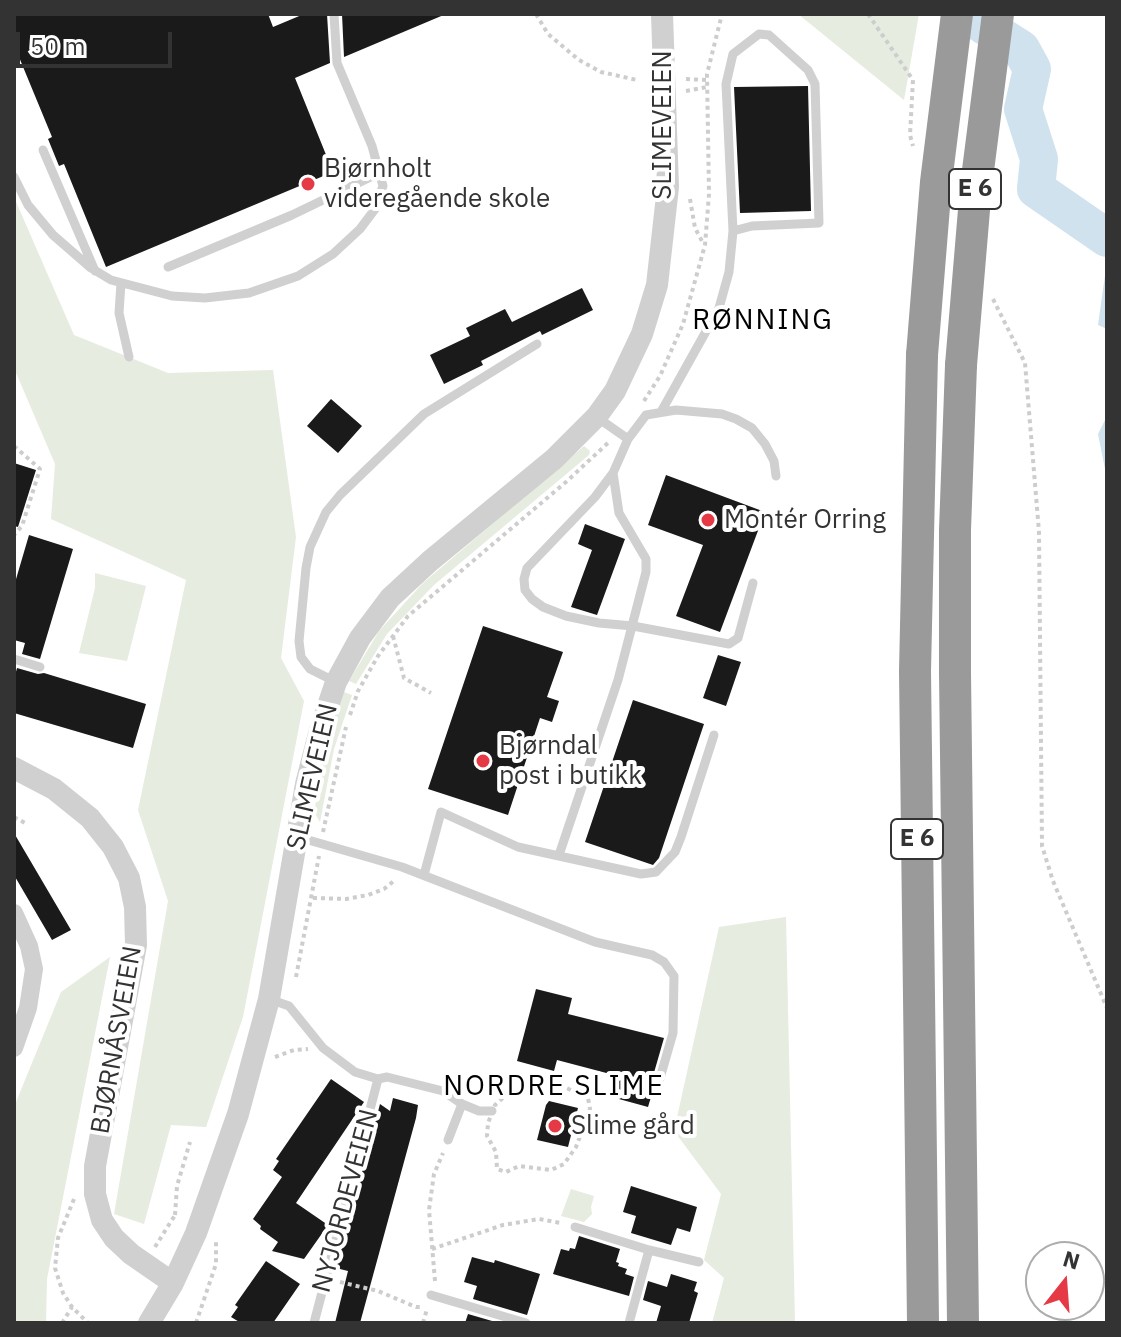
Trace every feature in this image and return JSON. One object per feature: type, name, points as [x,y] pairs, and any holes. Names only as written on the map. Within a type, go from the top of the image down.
[{"type":"highway","name":"E 6","points":[[923,1323],[915,671],[922,355],[936,182],[957,14]]},
{"type":"highway","name":"E 6","points":[[963,1323],[955,530],[961,365],[976,186],[998,14]]},
{"type":"street","name":"SLIMEVEIEN","points":[[648,14],[654,190],[661,236]]},
{"type":"street","name":"SLIMEVEIEN","points":[[149,1323],[173,1283],[205,1210],[279,1003],[298,837],[313,755],[336,682],[360,638],[390,598],[554,459],[597,416],[615,391],[642,334],[657,285],[668,187],[662,14]]},
{"type":"street","name":"BJØRNÅSVEIEN","points":[[14,768],[54,789],[90,818],[113,847],[129,878],[135,907],[136,945],[95,1166],[95,1194],[102,1220],[114,1238],[131,1254],[173,1283]]},
{"type":"street","points":[[14,913],[29,946],[34,969],[31,996],[18,1024],[14,1048]]},
{"type":"lane","points":[[14,177],[28,205],[69,251],[95,271],[121,283],[172,296],[205,298],[249,293],[276,285],[317,265],[345,245],[360,229],[375,209],[383,186],[381,172],[337,63],[334,14]]},
{"type":"lane","points":[[661,412],[719,308],[729,272],[733,231],[726,84],[733,54],[759,34],[769,35],[808,70],[815,84],[819,223],[752,226],[733,231]]},
{"type":"lane","points":[[43,150],[95,271]]},
{"type":"lane","points":[[168,267],[292,215],[381,172]]},
{"type":"lane","points":[[121,283],[119,313],[129,357]]},
{"type":"lane","points":[[336,682],[310,669],[301,657],[299,641],[310,547],[326,512],[424,414],[537,344]]},
{"type":"lane","points":[[753,583],[738,638],[729,644],[566,616],[532,599],[525,590],[524,579],[527,568],[595,497],[613,473],[628,439],[646,415],[676,410],[722,414],[736,419],[752,428],[765,444],[774,461],[776,476]]},
{"type":"lane","points":[[597,416],[628,439]]},
{"type":"lane","points":[[559,855],[618,680],[642,595],[646,559],[619,513],[613,473]]},
{"type":"lane","points":[[14,659],[40,667]]},
{"type":"lane","points":[[424,875],[441,812],[518,847],[641,874],[659,870],[675,852],[714,735]]},
{"type":"lane","points":[[298,837],[402,867],[595,942],[652,955],[664,962],[674,976],[673,1033],[656,1092]]},
{"type":"lane","name":"NYJORDEVEIEN","points":[[279,1003],[323,1048],[355,1072],[443,1091],[479,1111],[492,1111]]},
{"type":"lane","name":"NYJORDEVEIEN","points":[[314,1323],[378,1079]]},
{"type":"lane","points":[[448,1140],[462,1104]]},
{"type":"lane","points":[[575,1227],[699,1262]]},
{"type":"lane","points":[[629,1323],[649,1250]]},
{"type":"lane","points":[[431,1295],[526,1323]]},
{"type":"path","points":[[536,14],[548,34],[579,60],[601,72],[637,80]]},
{"type":"path","points":[[279,1003],[312,898],[337,759],[354,703],[378,656],[408,616],[566,482],[619,432],[647,397],[673,350],[691,301],[705,245],[709,194],[707,80],[722,14]]},
{"type":"path","points":[[868,14],[913,80],[910,135]]},
{"type":"path","points":[[675,79],[707,80]]},
{"type":"path","points":[[697,89],[707,87]]},
{"type":"path","points":[[688,190],[695,228],[705,245]]},
{"type":"path","points":[[988,291],[1025,363],[1039,532],[1042,846],[1053,881],[1107,1008]]},
{"type":"path","points":[[14,446],[40,469],[22,526],[14,535]]},
{"type":"path","points":[[393,634],[404,678],[431,693]]},
{"type":"path","points":[[14,817],[25,823]]},
{"type":"path","points":[[312,898],[329,900],[368,895],[394,881],[402,867]]},
{"type":"path","points":[[272,1070],[278,1047]]},
{"type":"path","points":[[275,1057],[294,1050],[323,1048]]},
{"type":"path","points":[[514,1075],[530,1083],[558,1084],[588,1098],[590,1103],[573,1154],[564,1164],[551,1170],[519,1166],[506,1172],[498,1171],[496,1152],[487,1136],[492,1111],[504,1097],[514,1075]]},
{"type":"path","points":[[431,1295],[436,1276],[430,1192],[448,1140]]},
{"type":"path","points":[[155,1247],[175,1215],[177,1186],[190,1142]]},
{"type":"path","points":[[76,1197],[63,1223],[55,1259],[60,1285],[72,1307],[88,1323]]},
{"type":"path","points":[[175,1215],[184,1211]]},
{"type":"path","points":[[432,1249],[473,1233],[526,1220],[539,1219],[575,1227]]},
{"type":"path","points":[[197,1322],[217,1258],[215,1233]]},
{"type":"path","points":[[326,1279],[378,1291],[416,1307],[428,1307]]},
{"type":"path","points":[[62,1323],[72,1307]]},
{"type":"shaded area","points":[[798,14],[919,14],[904,100]]},
{"type":"shaded area","points":[[14,197],[74,335],[168,373],[273,370],[296,537],[281,658],[304,701],[243,1017],[206,1127],[171,1125],[144,1224],[114,1214],[168,901],[138,810],[186,580],[51,519],[55,464],[14,368]]},
{"type":"shaded area","points":[[584,446],[590,451],[589,455],[434,585],[387,634],[356,684],[349,681],[379,631],[423,583]]},
{"type":"shaded area","points":[[95,573],[146,586],[127,661],[79,653],[95,588]]},
{"type":"shaded area","points":[[344,692],[352,695],[334,749],[320,822],[314,812],[325,752]]},
{"type":"shaded area","points":[[786,917],[795,1323],[712,1323],[724,1278],[704,1260],[721,1194],[674,1131],[719,927]]},
{"type":"shaded area","points":[[110,957],[47,1279],[46,1323],[14,1323],[14,1107],[61,992]]},
{"type":"shaded area","points":[[571,1189],[594,1196],[592,1214],[584,1222],[561,1216]]},
{"type":"water","points":[[1107,261],[1107,329],[1098,325]]},
{"type":"water","points":[[1107,416],[1107,479],[1098,434]]},
{"type":"building","points":[[14,14],[268,14],[273,27],[304,14],[327,14],[330,63],[295,78],[333,172],[106,267],[64,164],[59,166],[48,139],[52,137],[14,45]]},
{"type":"building","points":[[342,14],[446,14],[344,57]]},
{"type":"building","points":[[808,86],[811,211],[740,213],[734,87]]},
{"type":"building","points":[[582,288],[593,310],[542,335],[540,331],[444,384],[430,355],[470,336],[466,328],[505,309],[512,322]]},
{"type":"building","points":[[331,399],[362,426],[338,453],[307,426]]},
{"type":"building","points":[[14,463],[36,470],[18,527],[14,526]]},
{"type":"building","points":[[666,475],[765,512],[720,632],[676,616],[703,545],[648,525]]},
{"type":"building","points":[[585,524],[625,539],[597,615],[571,607],[592,550],[578,544]]},
{"type":"building","points":[[29,535],[73,549],[40,659],[22,654],[25,643],[14,640],[14,586]]},
{"type":"building","points":[[483,626],[563,652],[547,697],[559,701],[552,722],[540,718],[508,815],[428,789]]},
{"type":"building","points":[[718,655],[741,662],[726,706],[703,698]]},
{"type":"building","points":[[17,668],[44,673],[146,704],[133,748],[14,713]]},
{"type":"building","points":[[633,700],[704,724],[659,858],[653,865],[585,842]]},
{"type":"building","points":[[14,833],[71,930],[52,940],[14,875]]},
{"type":"building","points":[[536,989],[572,998],[568,1014],[664,1038],[649,1090],[651,1097],[648,1107],[608,1096],[614,1075],[557,1060],[554,1071],[517,1061]]},
{"type":"building","points":[[331,1079],[364,1102],[296,1203],[328,1225],[304,1259],[272,1251],[278,1242],[260,1229],[261,1226],[253,1219],[282,1177],[273,1170],[279,1161],[276,1159]]},
{"type":"building","points":[[393,1098],[418,1105],[416,1118],[360,1323],[335,1323],[348,1271],[336,1268],[380,1104],[390,1111]]},
{"type":"building","name":"Slime gård","points":[[549,1101],[578,1108],[568,1147],[537,1140]]},
{"type":"building","points":[[631,1186],[697,1207],[690,1232],[677,1228],[671,1245],[631,1233],[636,1216],[623,1212]]},
{"type":"building","points":[[579,1236],[620,1249],[616,1262],[618,1266],[627,1269],[625,1274],[634,1277],[629,1296],[553,1274],[561,1249],[575,1249]]},
{"type":"building","points":[[472,1257],[494,1263],[495,1260],[540,1274],[527,1315],[473,1299],[477,1286],[464,1282]]},
{"type":"building","points":[[266,1261],[300,1284],[273,1323],[241,1323],[231,1317],[238,1307],[235,1305]]},
{"type":"building","points":[[671,1274],[697,1282],[694,1291],[698,1293],[689,1323],[656,1323],[661,1306],[643,1300],[648,1281],[667,1287]]},
{"type":"building","points":[[468,1314],[499,1323],[465,1323]]},
{"type":"waterway","points":[[966,14],[1021,49],[1032,69],[1023,109],[1039,159],[1036,189],[1107,238]]},
{"type":"place","name":"Bjørnholt videregående skole","points":[[308,184]]},
{"type":"place","name":"Montér Orring","points":[[708,520]]},
{"type":"place","name":"Bjørndal post i butikk","points":[[483,761]]},
{"type":"place","name":"Slime gård","points":[[555,1126]]},
{"type":"district","name":"RØNNING","points":[[763,321]]},
{"type":"district","name":"NORDRE SLIME","points":[[554,1087]]}]
